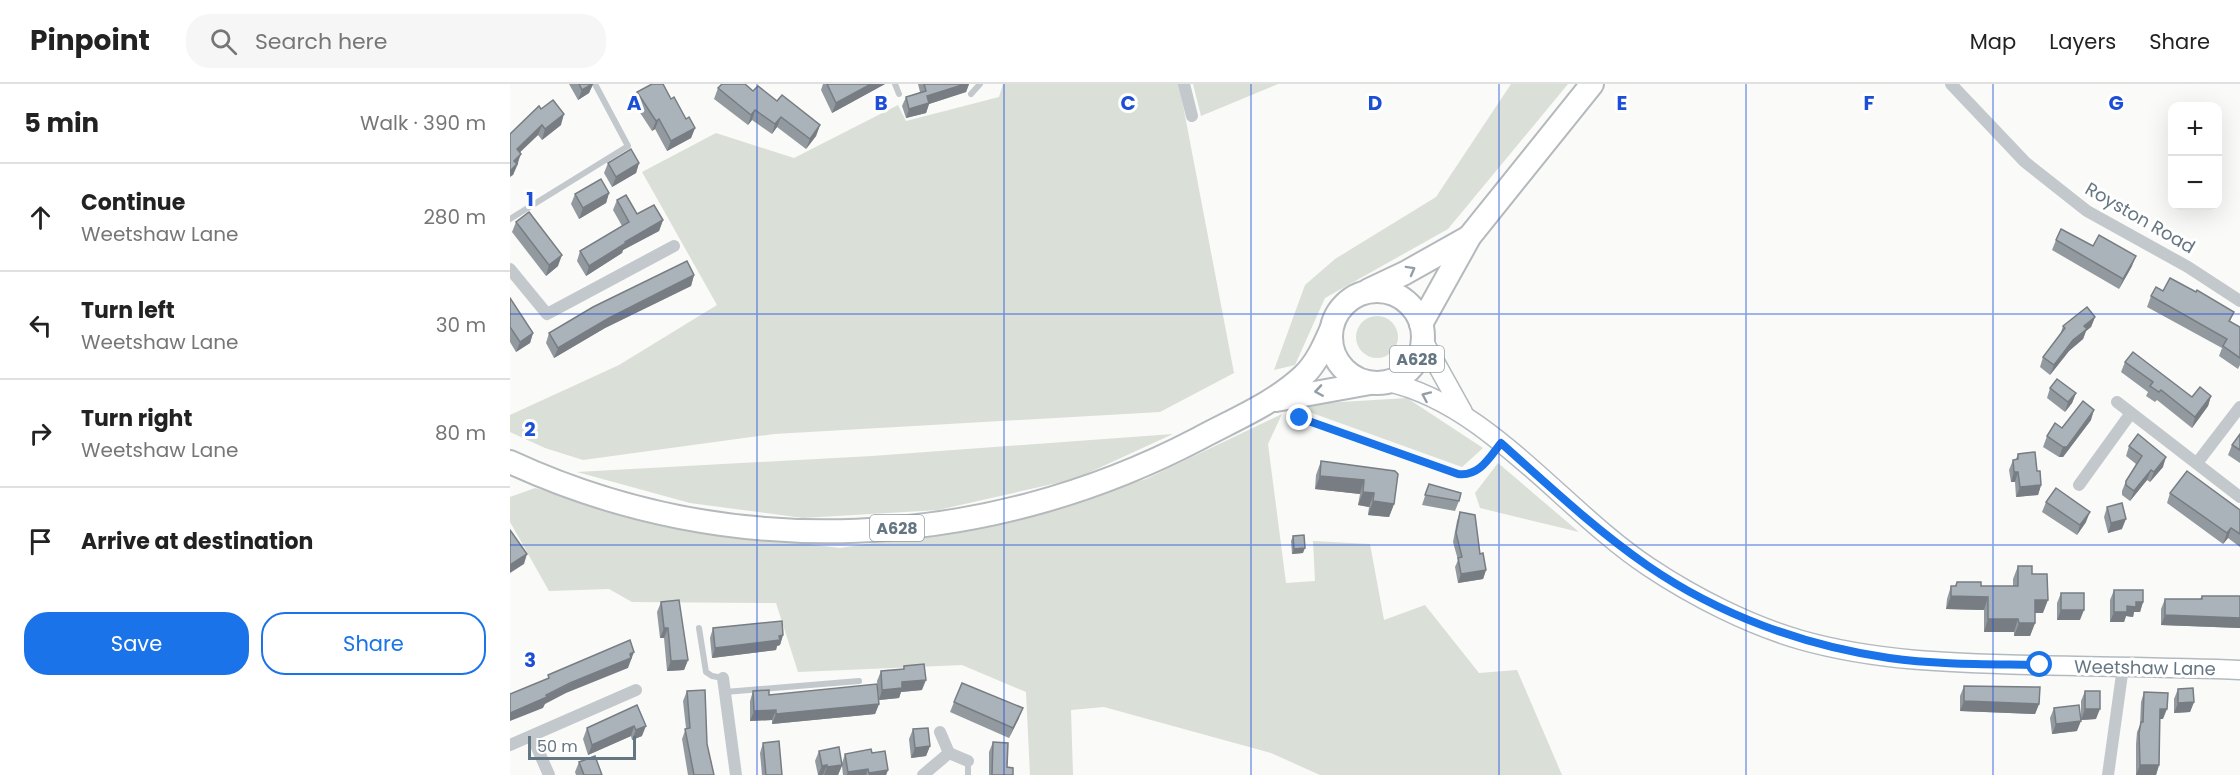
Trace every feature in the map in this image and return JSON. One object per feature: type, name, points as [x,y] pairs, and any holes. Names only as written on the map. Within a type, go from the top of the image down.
[{"type":"highway","name":"A628","points":[[1269,402],[1379,383],[1401,377],[1412,367],[1420,354],[1422,332],[1470,236],[1592,84]]},
{"type":"highway","name":"A628","points":[[510,462],[576,488],[641,507],[710,523],[808,532],[877,531],[983,518],[1096,485],[1160,459],[1269,402],[1303,376],[1320,353],[1336,315],[1346,303],[1470,236]]},
{"type":"highway","name":"A628","points":[[1358,295],[1374,291],[1389,293],[1403,299],[1415,310],[1422,332]]},
{"type":"highway","name":"A628","points":[[1331,330],[1331,345],[1340,364],[1356,379],[1379,383]]},
{"type":"street","points":[[1184,84],[1192,116]]},
{"type":"street","name":"Royston Road","points":[[1952,84],[2025,162],[2087,211],[2188,267],[2240,301]]},
{"type":"street","points":[[510,269],[547,314],[674,246]]},
{"type":"street","name":"Weetshaw Lane","points":[[1422,332],[1463,412]]},
{"type":"street","name":"Weetshaw Lane","points":[[1379,383],[1404,386],[1463,412],[1580,514],[1649,567],[1727,610],[1800,639],[1889,658],[1963,664],[2240,670]]},
{"type":"street","points":[[2117,402],[2240,496]]},
{"type":"street","points":[[2197,463],[2240,407]]},
{"type":"street","points":[[2079,485],[2131,413]]},
{"type":"street","points":[[2108,775],[2123,667]]},
{"type":"street","points":[[723,678],[736,775]]},
{"type":"street","points":[[510,745],[636,690]]},
{"type":"street","points":[[940,732],[949,753],[969,762]]},
{"type":"street","points":[[532,736],[549,775]]},
{"type":"street","points":[[923,775],[949,753]]},
{"type":"lane","points":[[510,219],[628,146],[595,84]]},
{"type":"lane","points":[[895,84],[899,94]]},
{"type":"lane","points":[[971,94],[980,84]]},
{"type":"lane","points":[[1300,418],[1458,474],[1468,475],[1479,470],[1501,443]]},
{"type":"lane","points":[[699,628],[706,672],[711,676],[723,678]]},
{"type":"lane","points":[[725,692],[859,681]]},
{"type":"lane","points":[[968,775],[969,762]]},
{"type":"shaded area","points":[[1003,84],[1179,84],[1234,373],[1160,412],[774,434],[583,460],[545,448],[510,432],[510,415],[619,365],[717,305],[642,172],[716,133],[794,158],[898,105],[906,121],[999,97]]},
{"type":"shaded area","points":[[1193,84],[1278,84],[1201,116]]},
{"type":"shaded area","points":[[1511,84],[1568,84],[1448,229],[1325,298],[1295,365],[1274,370],[1305,285],[1335,259],[1436,197]]},
{"type":"shaded area","points":[[1377,316],[1392,322],[1398,337],[1392,352],[1377,358],[1362,352],[1356,337],[1362,322]]},
{"type":"shaded area","points":[[1407,398],[1483,448],[1462,467],[1301,409],[1325,403]]},
{"type":"shaded area","points":[[1282,414],[1268,444],[1286,583],[1315,581],[1313,541],[1370,544],[1384,620],[1425,605],[1479,673],[1517,670],[1562,775],[1320,775],[1271,753],[1104,707],[1071,710],[1073,775],[1030,775],[1026,692],[962,665],[798,672],[776,603],[632,602],[609,589],[549,591],[510,522],[510,497],[535,488],[680,528],[840,548],[993,525],[1146,479]]},
{"type":"shaded area","points":[[1173,434],[1075,479],[938,510],[803,518],[690,503],[577,472],[872,456]]},
{"type":"shaded area","points":[[1498,463],[1579,532],[1480,508],[1475,493]]},
{"type":"building","points":[[579,84],[592,84],[582,90]]},
{"type":"building","points":[[652,84],[663,84],[671,99],[674,97],[686,119],[689,117],[695,128],[671,141],[659,119],[656,121],[637,92]]},
{"type":"building","points":[[722,84],[745,84],[753,91],[758,86],[777,101],[782,95],[820,125],[810,139],[781,117],[775,124],[755,110],[751,115],[718,88]]},
{"type":"building","points":[[827,84],[871,84],[836,103]]},
{"type":"building","points":[[924,84],[965,84],[927,96],[929,103],[909,109],[906,97],[926,91]]},
{"type":"building","points":[[553,100],[564,114],[545,129],[542,125],[517,149],[521,154],[514,161],[517,164],[510,171],[510,134],[539,106],[541,109]]},
{"type":"building","points":[[631,149],[639,163],[616,177],[608,163]]},
{"type":"building","points":[[601,179],[609,193],[583,208],[575,194]]},
{"type":"building","points":[[626,195],[637,214],[654,205],[663,220],[589,266],[580,251],[629,222],[617,200]]},
{"type":"building","points":[[529,212],[562,255],[549,265],[516,222]]},
{"type":"building","points":[[2061,229],[2093,246],[2099,235],[2136,256],[2123,279],[2056,240]]},
{"type":"building","points":[[687,261],[694,275],[609,318],[558,348],[549,333],[593,307]]},
{"type":"building","points":[[2170,278],[2196,292],[2197,290],[2234,312],[2229,321],[2240,327],[2240,358],[2223,346],[2227,339],[2151,296],[2156,287],[2163,291]]},
{"type":"building","points":[[510,298],[533,333],[520,342],[510,327]]},
{"type":"building","points":[[2087,307],[2095,317],[2084,326],[2087,329],[2073,340],[2054,365],[2043,357],[2065,328],[2063,326]]},
{"type":"building","points":[[2133,352],[2192,397],[2200,387],[2211,396],[2195,417],[2161,390],[2159,392],[2150,386],[2153,382],[2125,362]]},
{"type":"building","points":[[2057,379],[2076,393],[2068,402],[2050,388]]},
{"type":"building","points":[[2083,401],[2094,410],[2067,447],[2063,447],[2047,436],[2055,423],[2062,428]]},
{"type":"building","points":[[2138,434],[2166,457],[2154,472],[2151,470],[2134,491],[2126,485],[2126,481],[2142,456],[2129,446]]},
{"type":"building","points":[[2240,434],[2240,450],[2232,445]]},
{"type":"building","points":[[2035,452],[2041,485],[2020,487],[2018,472],[2014,472],[2013,460],[2018,459],[2018,454]]},
{"type":"building","points":[[1321,461],[1395,471],[1398,474],[1394,504],[1373,501],[1374,493],[1363,492],[1364,480],[1320,476]]},
{"type":"building","points":[[2187,471],[2240,510],[2240,534],[2231,528],[2227,533],[2170,493]]},
{"type":"building","points":[[1429,484],[1461,493],[1459,501],[1425,495]]},
{"type":"building","points":[[2056,488],[2090,512],[2080,525],[2046,502]]},
{"type":"building","points":[[2122,503],[2126,519],[2111,523],[2107,507]]},
{"type":"building","points":[[1460,512],[1475,515],[1480,554],[1483,553],[1486,570],[1461,574],[1458,558],[1462,557],[1456,533]]},
{"type":"building","points":[[510,530],[527,554],[510,565]]},
{"type":"building","points":[[1304,535],[1305,548],[1294,549],[1293,536]]},
{"type":"building","points":[[2018,566],[2032,566],[2032,574],[2047,574],[2048,600],[2035,600],[2035,623],[2019,623],[2018,619],[1988,619],[1988,597],[1951,596],[1951,586],[1956,586],[1957,582],[1981,582],[1981,586],[2018,586]]},
{"type":"building","points":[[2114,590],[2143,590],[2143,602],[2136,602],[2136,607],[2127,606],[2127,612],[2114,612]]},
{"type":"building","points":[[2061,593],[2084,593],[2084,610],[2061,610]]},
{"type":"building","points":[[2202,596],[2240,596],[2240,618],[2165,615],[2165,599],[2202,599]]},
{"type":"building","points":[[679,600],[688,660],[671,661],[668,628],[664,628],[661,602]]},
{"type":"building","points":[[782,621],[783,635],[779,636],[780,640],[715,648],[713,628]]},
{"type":"building","points":[[630,640],[634,652],[630,654],[631,658],[570,683],[546,695],[547,697],[510,713],[510,694]]},
{"type":"building","points":[[924,664],[926,680],[902,682],[902,688],[882,690],[881,671]]},
{"type":"building","points":[[962,683],[1023,708],[1013,728],[954,702]]},
{"type":"building","points":[[877,684],[879,704],[776,714],[776,710],[754,711],[753,691],[769,690],[769,695]]},
{"type":"building","points":[[1964,686],[2040,687],[2039,704],[1964,701]]},
{"type":"building","points":[[2193,688],[2194,702],[2178,703],[2178,689]]},
{"type":"building","points":[[705,690],[707,744],[714,775],[694,775],[685,729],[690,728],[687,691]]},
{"type":"building","points":[[2085,691],[2100,691],[2100,709],[2085,709]]},
{"type":"building","points":[[2144,692],[2168,693],[2167,709],[2160,709],[2159,765],[2140,765],[2139,733],[2141,722],[2143,722]]},
{"type":"building","points":[[637,705],[646,726],[636,730],[634,726],[592,745],[587,728]]},
{"type":"building","points":[[2079,705],[2081,721],[2056,724],[2054,708]]},
{"type":"building","points":[[928,728],[930,746],[915,748],[913,729]]},
{"type":"building","points":[[779,741],[782,775],[766,775],[763,743]]},
{"type":"building","points":[[993,742],[1008,743],[1007,767],[1013,768],[1013,775],[992,775]]},
{"type":"building","points":[[839,747],[842,765],[822,766],[819,751]]},
{"type":"building","points":[[871,749],[872,753],[885,751],[888,770],[869,773],[868,769],[848,772],[845,754]]},
{"type":"building","points":[[595,756],[602,775],[584,775],[579,762]]},
{"type":"route","points":[[1300,418],[1458,474],[1468,475],[1479,470],[1501,443],[1580,514],[1649,567],[1727,610],[1800,639],[1889,658],[1963,664],[2040,665]]}]
